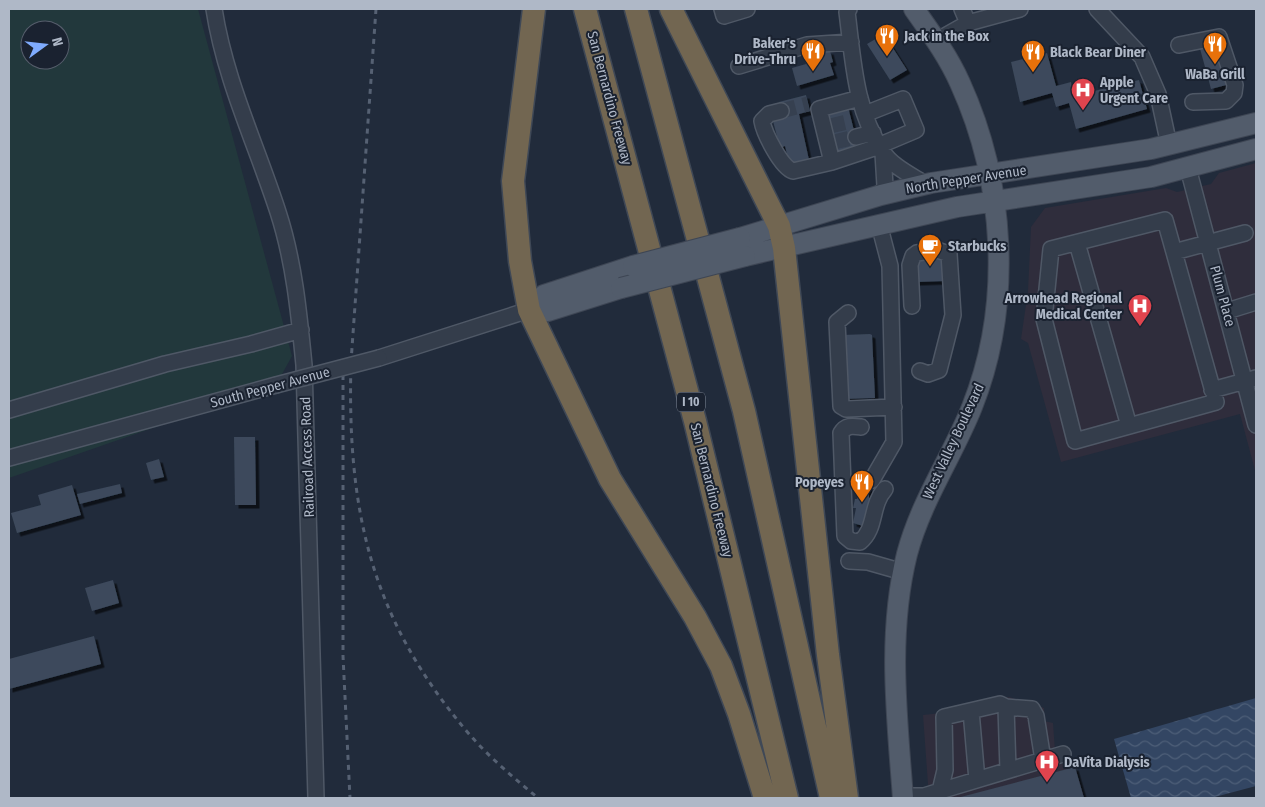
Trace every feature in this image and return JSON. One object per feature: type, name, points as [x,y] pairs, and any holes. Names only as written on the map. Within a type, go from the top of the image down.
[{"type":"highway","points":[[534,9],[513,181],[518,242],[529,310],[610,480],[695,617],[721,666],[739,714],[765,798]]},
{"type":"highway","name":"San Bernardino Freeway","points":[[585,9],[696,420],[787,798]]},
{"type":"highway","points":[[636,9],[744,411],[831,798]]},
{"type":"highway","points":[[671,9],[782,237],[826,636],[846,798]]},
{"type":"main road","name":"West Valley Boulevard","points":[[903,797],[895,658],[896,607],[903,572],[924,502],[965,422],[986,369],[995,318],[999,261],[990,175],[970,106],[945,53],[914,9]]},
{"type":"main road","name":"North Pepper Avenue","points":[[782,237],[881,195],[925,184],[1169,145],[1256,123]]},
{"type":"main road","name":"North Pepper Avenue","points":[[683,262],[782,237],[879,224],[957,207],[993,203],[1151,177],[1188,168],[1253,146]]},
{"type":"main road","name":"South Pepper Avenue","points":[[529,310],[548,311],[620,280],[683,262]]},
{"type":"street","name":"Railroad Access Road","points":[[214,9],[229,78],[278,212],[297,294],[304,365],[316,798]]},
{"type":"street","points":[[722,9],[724,16],[748,9]]},
{"type":"street","points":[[849,9],[847,12],[860,98],[861,117],[879,144],[904,170],[925,184]]},
{"type":"street","points":[[962,9],[968,23]]},
{"type":"street","points":[[1097,9],[1103,18],[1142,57],[1158,94],[1169,145]]},
{"type":"street","points":[[936,41],[968,23],[1005,11]]},
{"type":"street","points":[[1179,45],[1220,37],[1235,85],[1234,93],[1226,101],[1193,102]]},
{"type":"street","points":[[740,66],[807,45],[851,42]]},
{"type":"street","points":[[832,162],[831,143],[827,127],[814,106],[860,98]]},
{"type":"street","points":[[781,111],[766,116],[762,121],[767,135],[784,166],[792,171],[832,162],[916,130],[903,99],[861,117]]},
{"type":"street","points":[[856,137],[879,144]]},
{"type":"street","points":[[879,144],[885,186],[881,195]]},
{"type":"street","name":"Plum Place","points":[[1188,168],[1227,311],[1250,379],[1256,425]]},
{"type":"street","points":[[1165,220],[1216,402],[1076,441],[1044,319],[1052,249],[1077,243],[1165,220]]},
{"type":"street","points":[[872,480],[894,442],[890,266],[879,224]]},
{"type":"street","points":[[1174,252],[1245,233]]},
{"type":"street","points":[[1077,243],[1129,426]]},
{"type":"street","points":[[912,306],[910,266],[913,256],[917,253],[937,250],[949,254],[953,315],[939,370],[928,374],[920,371]]},
{"type":"street","points":[[1227,311],[1256,302]]},
{"type":"street","name":"South Pepper Avenue","points":[[9,458],[379,358],[529,310]]},
{"type":"street","points":[[848,313],[840,317],[837,322],[842,406],[846,408],[894,407]]},
{"type":"street","points":[[9,410],[165,364],[252,344],[301,330]]},
{"type":"street","points":[[1212,390],[1250,379]]},
{"type":"street","points":[[861,427],[850,426],[844,428],[841,433],[845,536],[851,541],[860,542],[869,532],[877,499],[885,489]]},
{"type":"street","points":[[849,562],[868,562],[903,572]]},
{"type":"street","points":[[940,795],[945,770],[942,721],[944,717],[1000,704],[1006,707],[1032,709],[1036,716],[1043,760]]},
{"type":"street","points":[[1006,707],[1008,770]]},
{"type":"street","points":[[971,711],[977,780]]},
{"type":"street","points":[[903,797],[940,795],[977,780],[1063,754]]},
{"type":"shaded area","name":"Arrowhead Regional Medical Center","points":[[1256,163],[1256,474],[1240,414],[1061,462],[1028,343],[1021,339],[1028,291],[1031,227],[1045,208],[1166,188],[1177,192],[1211,184],[1219,173]]},
{"type":"shaded area","points":[[1009,697],[1044,708],[1044,721],[1053,723],[1055,751],[1066,748],[1074,761],[1084,798],[929,798],[923,715],[941,713]]},
{"type":"green space","points":[[9,9],[198,9],[292,356],[276,385],[9,478]]},
{"type":"water","points":[[1256,698],[1256,786],[1211,798],[1131,798],[1114,739]]},
{"type":"building","name":"Jack in the Box","points":[[884,34],[907,70],[890,80],[867,44]]},
{"type":"building","name":"WaBa Grill","points":[[1219,39],[1230,84],[1211,89],[1199,45]]},
{"type":"building","name":"Baker's Drive-Thru","points":[[830,51],[833,62],[830,63],[834,75],[797,86],[792,68],[806,64],[805,61],[819,57],[818,54]]},
{"type":"building","points":[[1047,53],[1056,86],[1071,82],[1074,96],[1139,80],[1147,109],[1076,129],[1069,103],[1056,107],[1052,93],[1020,102],[1011,62]]},
{"type":"building","points":[[806,95],[810,111],[799,114],[809,160],[790,166],[785,146],[780,148],[773,121],[783,118],[779,102]]},
{"type":"building","points":[[848,107],[859,150],[838,156],[827,113]]},
{"type":"building","name":"Starbucks","points":[[944,253],[945,281],[916,282],[916,254]]},
{"type":"building","points":[[842,335],[872,335],[875,398],[844,399]]},
{"type":"building","points":[[234,437],[255,437],[256,505],[235,505]]},
{"type":"building","points":[[159,459],[164,477],[151,480],[146,463]]},
{"type":"building","points":[[120,484],[122,493],[80,504],[77,494]]},
{"type":"building","points":[[72,485],[81,515],[17,533],[11,513],[41,505],[38,495]]},
{"type":"building","name":"Popeyes","points":[[861,485],[869,487],[869,498],[871,498],[863,526],[853,523],[856,508],[853,508]]},
{"type":"building","points":[[113,580],[119,603],[92,611],[85,588]]},
{"type":"building","points":[[94,636],[101,664],[9,689],[9,659]]},
{"type":"building","name":"DaVita Dialysis","points":[[1075,767],[1084,798],[957,798]]},
{"type":"tunnel","points":[[781,111],[808,104]]},
{"type":"tunnel","points":[[830,126],[852,121]]},
{"type":"tunnel","points":[[834,142],[856,137]]},
{"type":"railway","points":[[376,9],[351,362],[351,416],[354,466],[360,514],[371,560],[387,604],[408,648],[435,691],[469,734],[493,759],[538,798]]},
{"type":"railway","points":[[343,365],[343,656],[350,798]]},
{"type":"place","name":"Jack in the Box","points":[[887,57]]},
{"type":"place","name":"WaBa Grill","points":[[1215,65]]},
{"type":"place","name":"Baker's Drive-Thru","points":[[813,72]]},
{"type":"place","name":"Black Bear Diner","points":[[1033,73]]},
{"type":"place","name":"Apple Urgent Care","points":[[1083,111]]},
{"type":"place","name":"Starbucks","points":[[930,267]]},
{"type":"place","name":"Arrowhead Regional Medical Center","points":[[1140,327]]},
{"type":"place","name":"Popeyes","points":[[862,503]]},
{"type":"place","name":"DaVita Dialysis","points":[[1047,783]]}]
